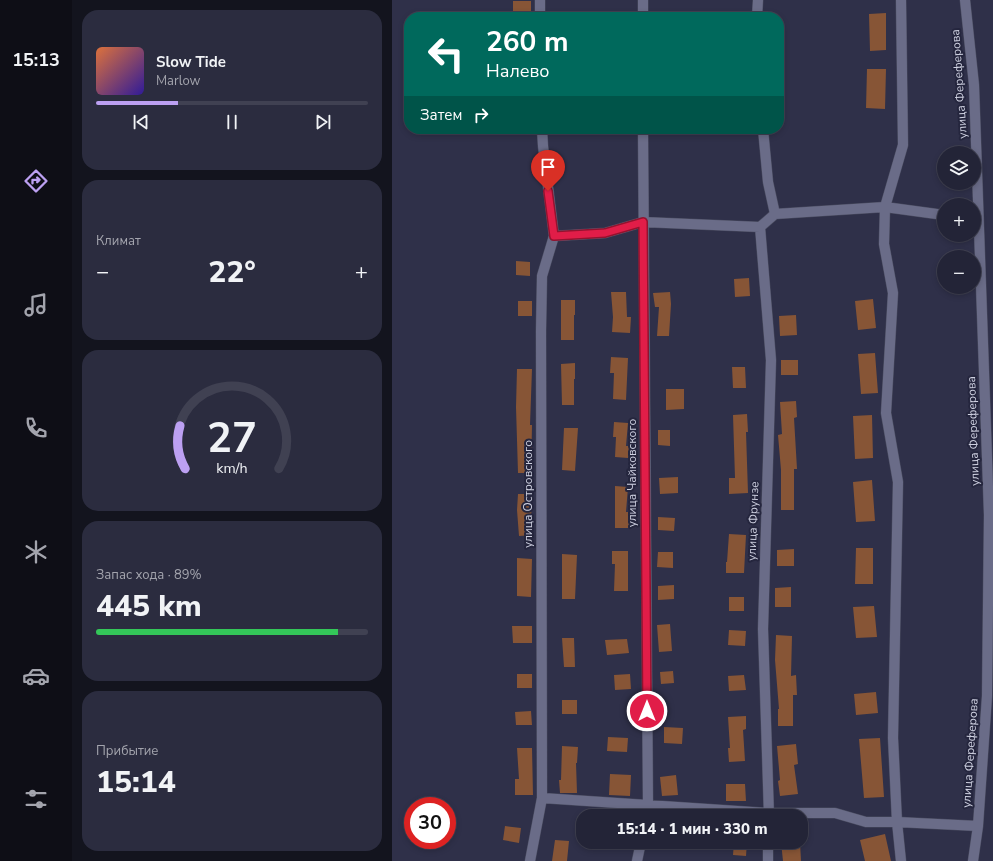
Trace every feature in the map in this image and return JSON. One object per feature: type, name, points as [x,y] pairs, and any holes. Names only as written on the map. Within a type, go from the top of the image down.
[{"type":"street","points":[[540,0],[540,12]]},
{"type":"street","points":[[643,0],[643,12]]},
{"type":"street","points":[[758,0],[758,12]]},
{"type":"street","points":[[901,0],[903,145],[884,207],[884,244],[893,293],[886,413],[898,482],[893,738],[897,822],[901,861]]},
{"type":"street","name":"улица Фереферова","points":[[965,0],[974,85],[977,198]]},
{"type":"street","name":"улица Островского","points":[[530,861],[542,798],[542,276],[554,236],[542,134]]},
{"type":"street","name":"улица Чайковского","points":[[643,134],[647,809]]},
{"type":"street","points":[[763,134],[768,182],[775,214]]},
{"type":"street","points":[[554,236],[605,233],[643,222],[760,227],[775,214],[884,207],[937,214]]},
{"type":"street","name":"улица Фрунзе","points":[[760,227],[771,360],[763,629],[769,809]]},
{"type":"street","name":"улица Фереферова","points":[[973,861],[978,826],[987,696],[989,515],[978,242]]},
{"type":"street","points":[[542,798],[688,809]]},
{"type":"street","points":[[808,814],[835,813],[866,822],[978,826]]},
{"type":"street","points":[[637,861],[640,849]]},
{"type":"street","points":[[768,849],[768,861]]},
{"type":"building","points":[[513,1],[531,1],[531,12],[513,12]]},
{"type":"building","points":[[886,13],[886,50],[870,51],[869,14]]},
{"type":"building","points":[[867,69],[886,69],[885,109],[866,108]]},
{"type":"building","points":[[516,261],[530,262],[530,276],[516,275]]},
{"type":"building","points":[[749,278],[750,296],[735,297],[734,279]]},
{"type":"building","points":[[611,292],[626,292],[627,317],[631,317],[630,333],[612,332],[613,317]]},
{"type":"building","points":[[670,292],[671,304],[669,336],[657,336],[659,307],[655,307],[653,293]]},
{"type":"building","points":[[873,299],[876,328],[858,330],[855,301]]},
{"type":"building","points":[[561,300],[575,300],[574,340],[561,340]]},
{"type":"building","points":[[518,301],[532,301],[532,316],[518,316]]},
{"type":"building","points":[[796,315],[797,335],[780,336],[779,316]]},
{"type":"building","points":[[875,353],[878,393],[861,394],[858,354]]},
{"type":"building","points":[[611,357],[628,358],[626,400],[613,399],[614,373],[610,373]]},
{"type":"building","points":[[781,360],[798,360],[798,375],[781,375]]},
{"type":"building","points":[[575,363],[574,405],[562,405],[561,364]]},
{"type":"building","points":[[732,367],[745,367],[746,388],[733,388]]},
{"type":"building","points":[[517,369],[532,369],[530,425],[532,425],[531,473],[518,473],[516,407]]},
{"type":"building","points":[[666,389],[684,389],[684,409],[666,410]]},
{"type":"building","points":[[796,401],[797,417],[794,418],[797,469],[794,469],[794,510],[781,510],[781,470],[778,435],[782,434],[780,402]]},
{"type":"building","points":[[747,414],[748,432],[746,432],[748,493],[729,494],[729,478],[735,478],[733,415]]},
{"type":"building","points":[[872,415],[873,458],[855,459],[853,416]]},
{"type":"building","points":[[614,422],[628,423],[626,446],[629,446],[628,458],[615,457],[616,437],[613,437]]},
{"type":"building","points":[[564,428],[578,428],[575,471],[562,470]]},
{"type":"building","points":[[658,430],[670,430],[670,446],[658,445]]},
{"type":"building","points":[[678,477],[678,493],[660,494],[659,478]]},
{"type":"building","points":[[872,480],[875,521],[856,522],[853,482]]},
{"type":"building","points":[[615,486],[628,487],[626,512],[628,512],[629,528],[615,528]]},
{"type":"building","points":[[518,494],[532,494],[531,522],[533,535],[519,536],[517,510]]},
{"type":"building","points":[[658,517],[675,518],[674,531],[658,530]]},
{"type":"building","points":[[729,534],[746,535],[744,573],[726,573]]},
{"type":"building","points":[[856,548],[873,548],[873,584],[855,584]]},
{"type":"building","points":[[794,549],[794,566],[777,566],[777,550]]},
{"type":"building","points":[[612,551],[628,551],[628,591],[614,591],[615,564],[612,564]]},
{"type":"building","points":[[658,552],[673,552],[673,568],[657,567]]},
{"type":"building","points":[[562,554],[577,555],[575,599],[562,599]]},
{"type":"building","points":[[517,558],[532,559],[531,597],[517,596]]},
{"type":"building","points":[[674,585],[674,599],[658,600],[658,586]]},
{"type":"building","points":[[791,587],[791,607],[775,607],[775,588]]},
{"type":"building","points":[[729,597],[744,597],[744,611],[729,611]]},
{"type":"building","points":[[874,606],[877,637],[856,638],[853,607]]},
{"type":"building","points":[[670,624],[672,651],[659,652],[657,625]]},
{"type":"building","points":[[512,626],[532,626],[532,643],[513,643]]},
{"type":"building","points":[[729,630],[746,631],[745,646],[728,645]]},
{"type":"building","points":[[776,635],[792,636],[791,676],[796,675],[797,695],[793,695],[793,726],[778,726],[779,709],[775,660]]},
{"type":"building","points":[[562,638],[574,638],[575,667],[564,667]]},
{"type":"building","points":[[627,639],[629,653],[607,655],[605,640]]},
{"type":"building","points":[[673,671],[674,683],[661,684],[660,672]]},
{"type":"building","points":[[517,674],[532,674],[532,688],[517,688]]},
{"type":"building","points":[[630,674],[631,689],[615,690],[614,675]]},
{"type":"building","points":[[744,675],[746,690],[729,691],[728,676]]},
{"type":"building","points":[[876,692],[878,713],[856,715],[854,694]]},
{"type":"building","points":[[562,700],[577,700],[577,714],[562,714]]},
{"type":"building","points":[[531,711],[532,725],[516,725],[515,712]]},
{"type":"building","points":[[746,716],[746,729],[743,730],[745,761],[729,762],[728,748],[730,748],[728,717]]},
{"type":"building","points":[[664,727],[683,728],[682,744],[664,743]]},
{"type":"building","points":[[608,737],[628,738],[627,752],[607,751]]},
{"type":"building","points":[[880,738],[884,797],[864,798],[859,739]]},
{"type":"building","points":[[796,744],[798,764],[794,765],[798,794],[780,796],[777,746]]},
{"type":"building","points":[[562,746],[578,747],[576,763],[577,793],[560,793],[559,780],[561,780]]},
{"type":"building","points":[[517,748],[532,748],[533,795],[515,795],[515,779],[519,779]]},
{"type":"building","points":[[610,774],[631,775],[630,796],[609,795]]},
{"type":"building","points":[[676,775],[678,795],[662,796],[660,777]]},
{"type":"building","points":[[726,784],[745,784],[746,801],[726,801]]},
{"type":"building","points":[[505,826],[521,828],[519,843],[503,840]]},
{"type":"building","points":[[885,834],[891,861],[865,861],[860,840]]},
{"type":"building","points":[[555,840],[569,841],[567,861],[552,861]]},
{"type":"building","points":[[733,849],[746,849],[746,856],[733,855]]},
{"type":"building","points":[[782,849],[800,849],[801,861],[783,861]]},
{"type":"route","points":[[548,191],[554,236],[605,233],[643,222],[647,711]]}]
